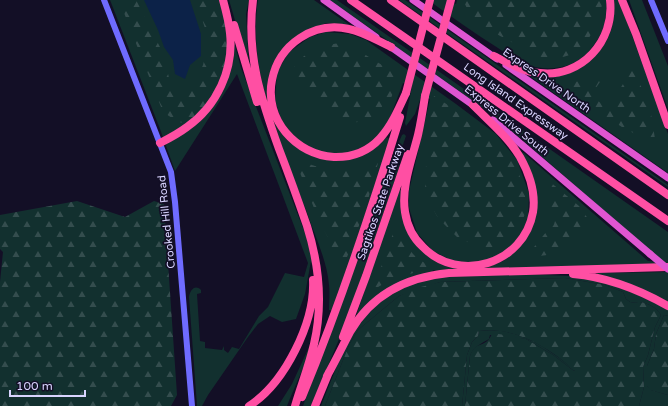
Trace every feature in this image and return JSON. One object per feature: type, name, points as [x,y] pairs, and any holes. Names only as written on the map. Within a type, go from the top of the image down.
[{"type":"highway","points":[[160,142],[176,134],[193,122],[209,105],[222,86],[229,61],[231,44],[229,24],[223,0]]},
{"type":"highway","points":[[227,0],[252,86],[264,120],[279,148]]},
{"type":"highway","points":[[253,0],[251,28],[255,71],[261,97],[310,236],[315,255],[318,282],[318,310],[313,349],[295,406]]},
{"type":"highway","name":"Express Drive South","points":[[324,0],[474,105],[668,268]]},
{"type":"highway","name":"Long Island Expressway","points":[[351,0],[668,221]]},
{"type":"highway","name":"Long Island Expressway","points":[[391,0],[668,195]]},
{"type":"highway","name":"Express Drive North","points":[[413,0],[668,178]]},
{"type":"highway","name":"Sagtikos State Parkway","points":[[298,406],[325,339],[358,248],[381,178],[406,93],[430,0]]},
{"type":"highway","name":"Sagtikos State Parkway","points":[[315,406],[357,301],[398,183],[425,96],[451,0]]},
{"type":"highway","points":[[494,56],[519,68],[533,72],[553,74],[573,68],[590,56],[603,39],[608,27],[610,16],[610,0]]},
{"type":"highway","points":[[623,0],[668,125]]},
{"type":"highway","points":[[391,47],[357,31],[342,28],[320,29],[306,34],[288,48],[276,65],[271,81],[271,99],[273,108],[278,122],[297,144],[309,151],[323,155],[345,156],[365,150],[381,138],[392,123],[406,93]]},
{"type":"highway","points":[[425,96],[404,196],[406,219],[416,239],[430,253],[449,263],[471,266],[486,264],[494,261],[512,250],[525,234],[531,220],[534,205],[530,181],[518,154],[505,136],[474,105]]},
{"type":"highway","points":[[249,406],[267,392],[285,368],[300,337],[309,310],[313,276],[310,252],[304,230],[301,208]]},
{"type":"highway","points":[[327,376],[349,333],[362,315],[378,299],[396,287],[415,279],[436,274],[668,268]]},
{"type":"highway","points":[[534,271],[579,275],[610,281],[640,291],[668,306]]},
{"type":"main road","name":"Crooked Hill Road","points":[[104,0],[171,172],[175,202],[192,406]]},
{"type":"main road","points":[[651,0],[668,41]]},
{"type":"green space","points":[[110,0],[223,0],[241,68],[320,275],[322,292],[319,321],[315,336],[310,350],[287,406],[278,406],[292,384],[315,334],[317,289],[311,261],[305,294],[296,319],[282,322],[270,316],[258,324],[208,395],[202,406],[197,406],[189,297],[190,292],[195,288],[199,288],[201,290],[201,293],[197,294],[200,341],[205,342],[205,348],[222,350],[224,346],[224,350],[228,353],[232,347],[239,349],[259,316],[268,307],[285,273],[304,277],[308,263],[237,74],[175,171]]},
{"type":"green space","points":[[119,0],[136,0],[164,55],[172,92],[185,99],[192,90],[203,65],[209,41],[196,0],[220,0],[231,44],[234,67],[203,118],[192,124],[178,122],[163,112]]},
{"type":"green space","points":[[229,0],[249,0],[246,14],[249,68]]},
{"type":"green space","points":[[258,0],[314,0],[351,26],[326,23],[305,32],[287,46],[269,84],[275,123],[287,140],[305,152],[349,158],[386,137],[390,139],[333,311],[329,310],[329,285],[326,266],[268,107],[257,54],[256,27]]},
{"type":"green space","points":[[330,0],[337,0],[668,232],[668,265],[439,272],[433,270],[432,273],[409,279],[356,318],[399,190],[403,191],[402,210],[428,255],[483,269],[503,261],[520,247],[536,204],[521,152],[648,261],[663,262],[489,112]]},
{"type":"green space","points":[[399,0],[405,0],[668,185],[668,187]]},
{"type":"green space","points":[[428,0],[448,0],[456,4],[457,0],[606,0],[606,14],[604,26],[599,38],[583,57],[576,62],[559,68],[541,68],[532,67],[514,59]]},
{"type":"green space","points":[[467,0],[603,0],[597,22],[587,41],[580,49],[560,58],[548,58],[537,56],[526,51],[482,25],[469,13],[465,4]]},
{"type":"green space","points":[[612,0],[618,0],[623,11],[668,134],[668,173],[531,77],[556,77],[571,72],[592,58],[608,38],[614,13]]},
{"type":"green space","points":[[629,0],[642,0],[668,66],[668,109]]},
{"type":"green space","points":[[326,32],[350,34],[366,40],[496,134],[517,160],[529,193],[528,218],[522,232],[509,249],[491,259],[471,263],[453,261],[433,251],[417,233],[409,208],[409,191],[430,99],[421,97],[415,114],[406,126],[405,123],[412,86],[403,83],[387,126],[374,141],[350,153],[323,153],[299,141],[282,122],[275,100],[277,72],[289,52],[310,37]]},
{"type":"green space","points":[[341,43],[364,54],[400,76],[391,98],[367,121],[349,123],[328,113],[302,82],[291,79],[294,67],[302,57],[321,47]]},
{"type":"green space","points":[[632,69],[649,102],[656,145],[622,127],[578,99],[570,82],[602,79],[591,95],[608,109]]},
{"type":"green space","points":[[434,96],[451,107],[481,134],[499,146],[515,162],[525,192],[525,214],[518,230],[507,244],[488,248],[474,245],[457,237],[438,218],[425,194],[426,165],[433,152],[428,127]]},
{"type":"green space","points":[[404,134],[406,136],[396,165],[400,165],[345,325],[311,406],[303,406],[352,275],[390,163],[402,135]]},
{"type":"green space","points":[[300,159],[323,168],[338,170],[355,169],[378,163],[366,207],[344,265],[332,255],[331,244],[316,213],[297,165]]},
{"type":"green space","points":[[549,181],[579,206],[591,223],[569,246],[564,249],[552,254],[526,257],[547,231],[553,227],[555,217],[546,211]]},
{"type":"green space","points":[[77,201],[125,217],[154,201],[164,204],[177,395],[171,406],[0,406],[0,282],[3,252],[0,249],[0,215]]},
{"type":"green space","points":[[395,228],[413,254],[431,267],[410,274],[400,274],[373,290]]},
{"type":"green space","points":[[668,272],[668,304],[597,277],[597,273]]},
{"type":"green space","points":[[557,275],[591,279],[625,290],[668,310],[668,316],[664,315],[656,334],[654,349],[647,366],[647,386],[651,390],[668,395],[668,406],[639,406],[644,387],[643,367],[648,355],[655,327],[661,315],[659,312],[646,303],[630,302],[626,299],[623,292],[605,285],[565,278],[440,282],[399,296],[358,330],[349,345],[325,406],[321,406],[335,370],[353,334],[376,304],[392,293],[419,281],[447,276]]},
{"type":"green space","points":[[565,278],[605,285],[623,292],[626,299],[630,302],[640,302],[652,306],[661,315],[655,327],[648,355],[643,367],[644,387],[639,406],[465,406],[470,356],[474,349],[487,341],[493,333],[526,339],[553,355],[575,371],[555,354],[531,340],[519,335],[492,330],[479,331],[478,336],[472,342],[467,355],[462,406],[325,406],[349,345],[358,330],[399,296],[417,288],[440,282]]},
{"type":"green space","points":[[664,315],[668,316],[668,395],[650,390],[647,386],[647,366],[654,349],[656,334]]},
{"type":"green space","points":[[493,330],[519,335],[543,347],[575,370],[574,371],[553,355],[526,339],[490,335],[489,339],[476,348],[470,356],[465,406],[462,406],[467,355],[472,342],[478,336],[479,331]]},
{"type":"water","points":[[144,0],[190,0],[201,34],[201,56],[190,65],[185,79],[175,74],[173,60],[164,47]]}]
